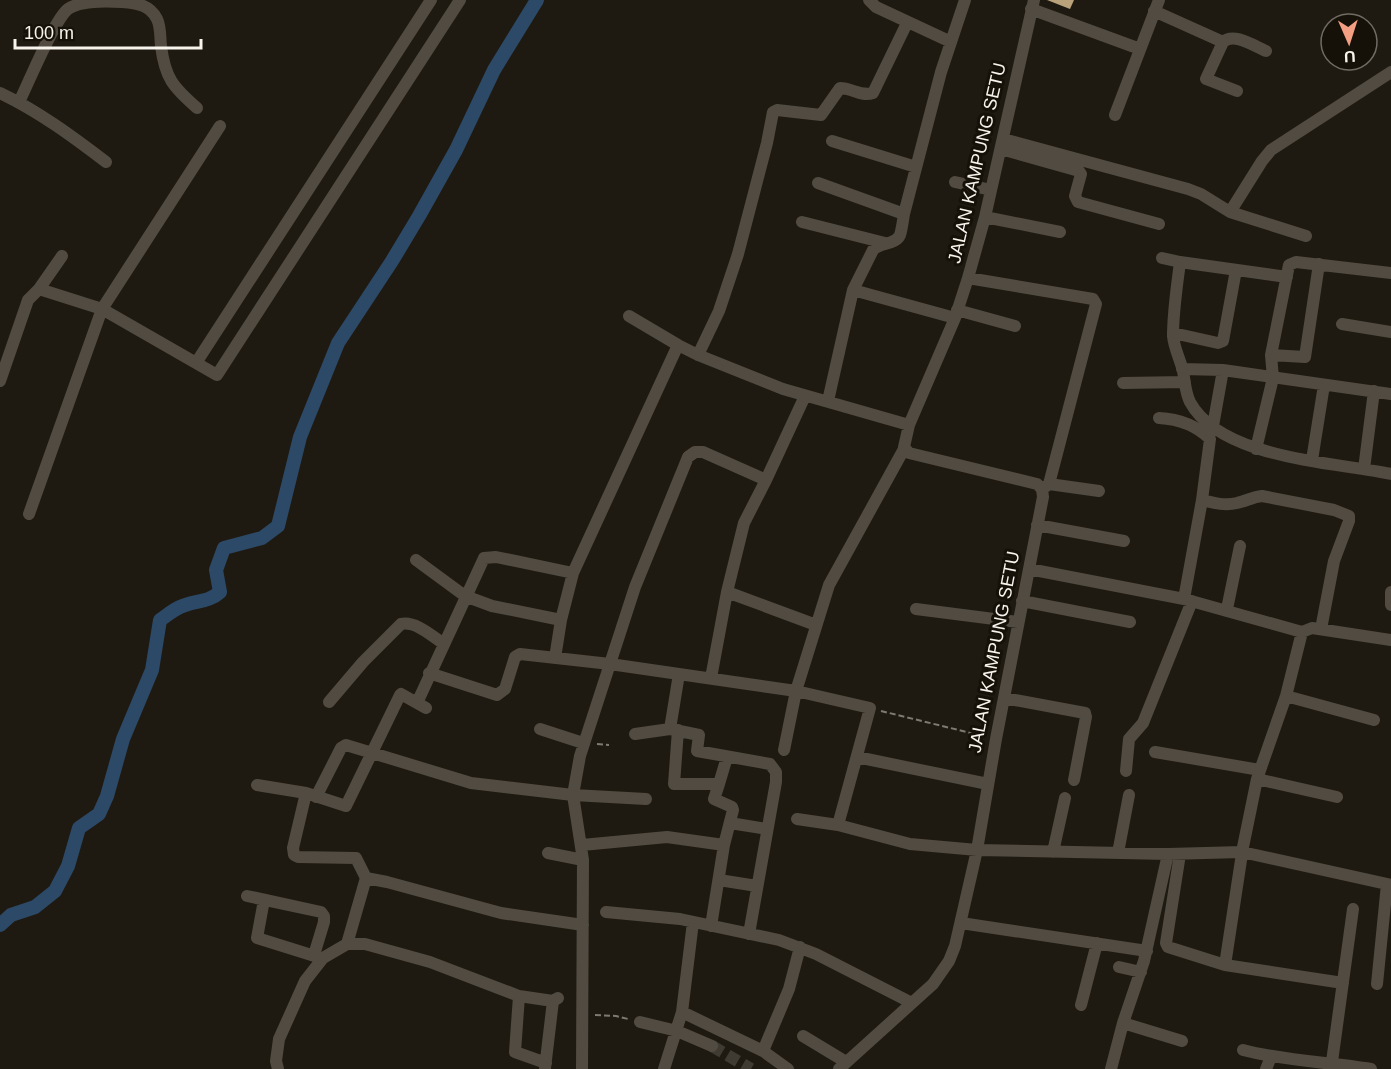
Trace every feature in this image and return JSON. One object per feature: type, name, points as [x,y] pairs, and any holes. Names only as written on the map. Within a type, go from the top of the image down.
[{"type":"street","points":[[196,363],[431,0]]},
{"type":"street","points":[[39,289],[102,309],[217,375],[460,0]]},
{"type":"street","points":[[869,0],[876,8],[951,42]]},
{"type":"street","points":[[828,401],[853,291],[873,250],[878,245],[898,239],[951,42],[965,0]]},
{"type":"street","points":[[20,102],[58,20],[69,8],[80,4],[118,2],[136,3],[151,10],[158,22],[163,61],[168,78],[197,108]]},
{"type":"street","points":[[1032,3],[1140,49]]},
{"type":"street","name":"JALAN KAMPUNG SETU","points":[[784,750],[796,690],[835,573],[904,449],[909,425],[969,278],[986,217],[1032,3]]},
{"type":"street","points":[[1115,114],[1156,6],[1223,42]]},
{"type":"street","points":[[698,356],[719,311],[736,263],[773,112],[777,110],[821,116],[840,88],[847,88],[866,95],[873,93],[908,23]]},
{"type":"street","points":[[1237,92],[1206,79],[1223,42],[1227,38],[1234,38],[1266,51]]},
{"type":"street","points":[[1230,212],[1271,150],[1391,72]]},
{"type":"street","points":[[0,93],[20,102],[106,162]]},
{"type":"street","points":[[29,514],[102,309],[220,126]]},
{"type":"street","points":[[832,141],[916,167]]},
{"type":"street","points":[[1002,144],[1188,189],[1201,194],[1230,212],[1306,236]]},
{"type":"street","points":[[1002,144],[1079,171],[1081,174],[1075,196],[1078,202],[1159,224]]},
{"type":"street","points":[[955,182],[991,190]]},
{"type":"street","points":[[818,183],[904,214]]},
{"type":"street","points":[[986,217],[1060,232]]},
{"type":"street","points":[[802,222],[885,243]]},
{"type":"street","points":[[0,381],[28,300],[39,289],[62,256]]},
{"type":"street","points":[[1162,258],[1287,277]]},
{"type":"street","points":[[1180,262],[1173,333],[1187,394],[1200,416],[1224,435],[1256,449],[1346,468],[1391,474]]},
{"type":"street","points":[[1256,449],[1273,378],[1271,355],[1289,265],[1292,263],[1319,264],[1391,273]]},
{"type":"street","points":[[1271,355],[1305,357],[1319,264]]},
{"type":"street","points":[[1173,333],[1218,343],[1223,341],[1236,270]]},
{"type":"street","name":"JALAN KAMPUNG SETU","points":[[843,1066],[933,984],[950,961],[962,923],[977,850],[1043,497],[1096,304],[1093,299],[969,278]]},
{"type":"street","points":[[853,291],[1014,326]]},
{"type":"street","points":[[629,316],[698,356],[805,396],[909,425]]},
{"type":"street","points":[[1342,324],[1391,332]]},
{"type":"street","points":[[555,658],[561,620],[573,573],[678,345]]},
{"type":"street","points":[[1182,369],[1223,370],[1391,394]]},
{"type":"street","points":[[1213,426],[1223,370]]},
{"type":"street","points":[[1123,383],[1185,382]]},
{"type":"street","points":[[1312,460],[1324,385]]},
{"type":"street","points":[[1364,469],[1374,391]]},
{"type":"street","points":[[711,678],[727,592],[744,523],[805,396]]},
{"type":"street","points":[[1126,771],[1129,739],[1143,723],[1187,600],[1210,439],[1205,433],[1185,423],[1175,419],[1159,418]]},
{"type":"street","points":[[904,449],[909,453],[1046,486],[1099,491]]},
{"type":"street","points":[[582,1069],[583,860],[573,795],[583,743],[635,587],[688,457],[695,452],[703,452],[766,480]]},
{"type":"street","points":[[1202,500],[1221,505],[1234,504],[1262,496],[1334,510],[1349,516],[1334,561],[1321,629]]},
{"type":"street","points":[[1037,525],[1124,541]]},
{"type":"street","points":[[1227,609],[1240,546]]},
{"type":"street","points":[[257,785],[311,795],[343,806],[348,804],[400,694],[422,705],[429,674],[484,558],[496,557],[573,573]]},
{"type":"street","points":[[416,560],[465,596],[492,606],[561,620]]},
{"type":"street","points":[[1029,569],[1227,609],[1302,632],[1312,628],[1390,636]]},
{"type":"street","points":[[727,592],[816,625]]},
{"type":"street","points":[[1391,592],[1391,605]]},
{"type":"street","points":[[1022,601],[1130,622]]},
{"type":"street","points":[[916,609],[1018,622]]},
{"type":"street","points":[[329,702],[363,662],[401,624],[414,625],[444,644]]},
{"type":"street","points":[[1225,965],[1242,852],[1258,775],[1286,696],[1302,632]]},
{"type":"street","points":[[429,674],[497,695],[505,689],[517,655],[610,664],[796,690],[870,708],[838,825]]},
{"type":"street","points":[[679,674],[674,729],[673,782],[674,784],[719,784]]},
{"type":"street","points":[[1286,696],[1374,720]]},
{"type":"street","points":[[1004,698],[1085,713],[1074,780]]},
{"type":"street","points":[[540,729],[583,743]]},
{"type":"street","points":[[635,734],[674,729],[699,735],[698,751],[770,764],[773,767],[776,782],[748,934]]},
{"type":"street","points":[[347,944],[366,878],[356,858],[304,858],[294,855],[293,848],[311,795],[341,748],[349,746],[471,783],[573,795],[646,799]]},
{"type":"street","points":[[1155,752],[1258,775],[1337,797]]},
{"type":"street","points":[[711,926],[724,845],[733,810],[732,807],[714,799],[727,757]]},
{"type":"street","points":[[857,757],[988,783]]},
{"type":"street","points":[[1118,853],[1129,795]]},
{"type":"street","points":[[1053,852],[1065,798]]},
{"type":"street","points":[[797,819],[838,825],[910,844],[977,850],[1174,854],[1242,852],[1389,885],[1377,984]]},
{"type":"street","points":[[730,823],[767,829]]},
{"type":"street","points":[[582,845],[667,837],[724,845]]},
{"type":"street","points":[[548,853],[583,860]]},
{"type":"street","points":[[1111,1069],[1174,854]]},
{"type":"street","points":[[1174,854],[1166,943],[1168,947],[1225,965],[1343,983]]},
{"type":"street","points":[[366,878],[501,913],[583,925]]},
{"type":"street","points":[[719,880],[757,886]]},
{"type":"street","points":[[247,896],[324,914],[318,957],[283,1028],[277,1049],[278,1069]]},
{"type":"street","points":[[264,900],[257,939],[318,957],[347,944],[365,944],[430,962],[519,996],[556,1000],[545,1066],[515,1052],[519,996]]},
{"type":"street","points":[[1332,1066],[1353,909]]},
{"type":"street","points":[[606,912],[627,912],[693,922],[800,947],[912,1003]]},
{"type":"street","points":[[663,1069],[682,1012],[693,922]]},
{"type":"street","points":[[962,923],[1146,951]]},
{"type":"street","points":[[1081,1005],[1097,943]]},
{"type":"street","points":[[763,1051],[789,989],[800,947]]},
{"type":"street","points":[[1119,967],[1141,972]]},
{"type":"street","points":[[682,1012],[763,1051],[788,1069]]},
{"type":"street","points":[[640,1022],[677,1031],[712,1046]]},
{"type":"street","points":[[1123,1023],[1182,1041]]},
{"type":"street","points":[[802,1036],[843,1066]]},
{"type":"street","points":[[1243,1050],[1269,1063],[1371,1069]]},
{"type":"path","points":[[870,708],[985,736]]},
{"type":"path","points":[[583,1014],[616,1016],[640,1022]]},
{"type":"building","points":[[1047,0],[1074,0],[1070,9]]},
{"type":"waterway","points":[[0,925],[11,915],[35,907],[55,891],[68,866],[79,828],[99,814],[107,796],[123,739],[152,670],[160,620],[180,607],[211,598],[220,592],[216,570],[224,548],[262,538],[278,526],[300,437],[338,343],[419,216],[456,150],[494,70],[537,0]]},
{"type":"tunnel","points":[[712,1046],[751,1069]]}]
